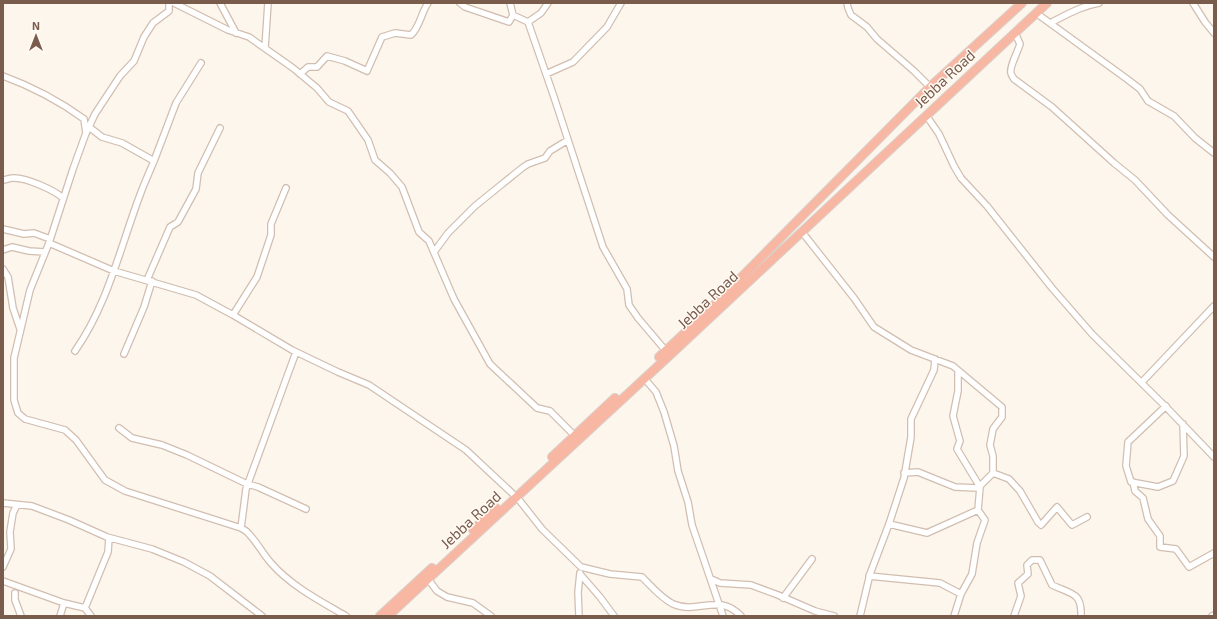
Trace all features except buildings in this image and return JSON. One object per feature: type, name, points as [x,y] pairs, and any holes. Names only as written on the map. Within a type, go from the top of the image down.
[{"type":"highway","name":"Jebba Road","points":[[380,616],[644,378],[704,319],[930,87],[1022,3]]},
{"type":"highway","name":"Jebba Road","points":[[388,616],[428,579],[574,436],[666,351],[802,232],[1047,3]]},
{"type":"street","points":[[169,3],[169,11],[153,23],[144,37],[134,61],[120,76],[95,114],[86,133],[50,241],[30,290],[14,358],[14,400],[18,413],[25,418],[65,430],[76,440],[105,480],[125,491],[241,528],[251,535],[271,563],[287,578],[309,595],[346,616]]},
{"type":"street","points":[[174,3],[249,38],[300,74],[317,88],[329,102],[348,111],[368,140],[375,160],[390,173],[402,187],[419,232],[429,241],[454,299],[490,364],[536,408],[550,411],[574,436]]},
{"type":"street","points":[[220,3],[236,33]]},
{"type":"street","points":[[264,48],[268,3]]},
{"type":"street","points":[[300,74],[308,67],[317,67],[327,56],[345,61],[367,70],[382,37],[395,33],[411,35],[416,31],[424,8],[428,3]]},
{"type":"street","points":[[460,3],[465,7],[509,22],[513,15],[510,3]]},
{"type":"street","points":[[528,22],[540,13],[548,3]]},
{"type":"street","points":[[546,74],[573,62],[607,27],[621,3]]},
{"type":"street","points":[[847,3],[851,15],[867,27],[877,39],[930,87]]},
{"type":"street","points":[[1050,24],[1090,4],[1099,3]]},
{"type":"street","points":[[1193,3],[1214,33]]},
{"type":"street","points":[[1036,13],[1108,64],[1140,89],[1148,101],[1174,116],[1195,138],[1214,153]]},
{"type":"street","points":[[513,15],[528,22],[603,246],[627,289],[629,305],[666,351]]},
{"type":"street","points":[[1015,33],[1020,44],[1017,55],[1011,66],[1010,73],[1014,79],[1052,108],[1114,164],[1135,180],[1168,215],[1214,257]]},
{"type":"street","points":[[75,352],[99,310],[114,271],[139,196],[176,103],[201,63]]},
{"type":"street","points":[[3,76],[30,86],[64,104],[84,119],[86,133]]},
{"type":"street","points":[[926,115],[939,134],[954,166],[962,178],[987,206],[1052,288],[1082,322],[1166,406],[1214,457]]},
{"type":"street","points":[[89,127],[102,137],[122,143],[154,161]]},
{"type":"street","points":[[124,354],[144,307],[149,281],[170,227],[178,222],[196,189],[198,173],[220,128]]},
{"type":"street","points":[[434,252],[448,233],[486,197],[522,168],[528,164],[545,158],[550,151],[568,140]]},
{"type":"street","points":[[3,180],[14,178],[35,183],[57,193],[64,198]]},
{"type":"street","points":[[233,315],[257,277],[271,235],[271,224],[286,188]]},
{"type":"street","points":[[3,229],[24,234],[34,233],[114,271],[196,295],[296,352],[369,384],[466,450],[514,495],[542,529],[581,567],[610,574],[642,577],[658,594],[674,604],[690,607],[720,604],[727,605],[737,611],[741,616]]},
{"type":"street","points":[[802,232],[854,298],[874,327],[911,350],[953,366],[1002,407],[1002,417],[993,429],[990,445],[993,456],[993,473],[978,488],[956,487],[918,472],[904,473]]},
{"type":"street","points":[[3,250],[12,247],[29,251],[45,252]]},
{"type":"street","points":[[3,269],[8,277],[13,308],[21,330]]},
{"type":"street","points":[[1142,382],[1214,306]]},
{"type":"street","points":[[241,528],[247,484],[296,352]]},
{"type":"street","points":[[860,616],[870,576],[889,524],[904,473],[911,437],[911,419],[934,370],[935,359]]},
{"type":"street","points":[[954,616],[961,594],[972,574],[977,543],[985,520],[978,510],[980,486],[957,449],[960,441],[953,416],[958,391],[958,371]]},
{"type":"street","points":[[644,378],[656,392],[664,412],[674,446],[678,471],[688,502],[692,525],[723,616]]},
{"type":"street","points":[[1166,406],[1128,442],[1126,466],[1131,482],[1133,482],[1135,491],[1143,498],[1148,519],[1160,536],[1160,547],[1176,549],[1189,567],[1214,553]]},
{"type":"street","points":[[1133,482],[1158,487],[1173,481],[1184,456],[1183,424]]},
{"type":"street","points":[[119,428],[132,438],[162,445],[187,455],[247,484],[258,487],[306,509]]},
{"type":"street","points":[[993,473],[1009,479],[1020,491],[1041,525],[1057,507],[1072,525],[1087,518]]},
{"type":"street","points":[[3,503],[32,506],[69,520],[109,538],[152,549],[184,562],[210,576],[253,613],[262,616]]},
{"type":"street","points":[[3,567],[11,549],[10,532],[13,513],[17,505]]},
{"type":"street","points":[[889,524],[927,533],[978,510]]},
{"type":"street","points":[[85,608],[108,552],[109,538]]},
{"type":"street","points":[[783,598],[812,558]]},
{"type":"street","points":[[1014,616],[1021,596],[1018,583],[1028,574],[1027,565],[1032,560],[1040,560],[1052,585],[1076,596],[1081,604],[1080,616]]},
{"type":"street","points":[[580,616],[578,592],[581,567]]},
{"type":"street","points":[[580,574],[614,616]]},
{"type":"street","points":[[870,576],[940,583],[961,594]]},
{"type":"street","points":[[428,579],[437,591],[447,596],[473,603],[491,616]]},
{"type":"street","points":[[711,579],[720,583],[750,585],[815,611],[834,616]]},
{"type":"street","points":[[3,581],[64,603],[85,608],[91,616]]},
{"type":"street","points":[[14,593],[21,616]]},
{"type":"street","points":[[60,616],[64,603]]}]
